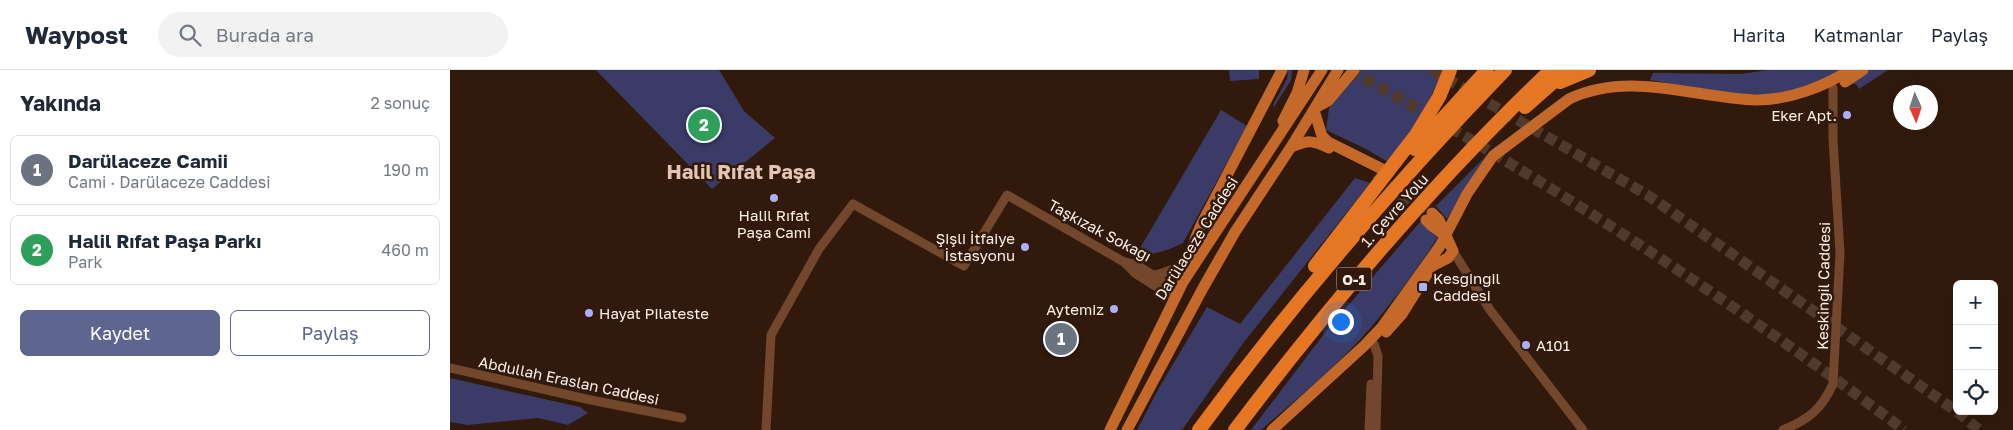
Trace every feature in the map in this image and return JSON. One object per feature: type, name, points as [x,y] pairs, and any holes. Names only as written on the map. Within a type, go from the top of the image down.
[{"type":"highway","points":[[1257,352],[1280,313],[1416,134],[1438,97],[1450,70]]},
{"type":"highway","points":[[1363,204],[1487,70]]},
{"type":"highway","name":"1. Çevre Yolu","points":[[1199,430],[1257,352],[1385,198],[1505,70]]},
{"type":"highway","name":"1. Çevre Yolu","points":[[1235,430],[1303,341],[1363,268],[1483,137],[1551,70]]},
{"type":"highway","points":[[1483,137],[1512,118],[1567,70]]},
{"type":"highway","points":[[1546,90],[1589,70]]},
{"type":"main road","points":[[1195,264],[1192,248],[1202,223],[1282,70]]},
{"type":"main road","points":[[1272,147],[1300,84],[1304,70]]},
{"type":"main road","name":"Darülaceze Caddesi","points":[[1110,430],[1176,295],[1322,70]]},
{"type":"main road","name":"Darülaceze Caddesi","points":[[1127,430],[1235,232],[1291,147],[1338,70]]},
{"type":"main road","points":[[1291,147],[1307,141],[1317,142],[1379,172],[1328,142],[1322,136],[1314,110],[1328,101],[1354,70]]},
{"type":"main road","points":[[1833,84],[1850,70]]},
{"type":"main road","points":[[1272,430],[1402,314],[1432,266],[1448,258],[1449,242],[1466,202],[1478,187],[1495,158],[1512,144],[1567,107],[1585,97],[1610,88],[1762,103],[1796,100],[1833,84],[1851,79],[1863,70]]},
{"type":"main road","points":[[1429,216],[1439,220],[1449,242]]},
{"type":"main road","points":[[1282,430],[1372,341],[1440,246],[1449,242]]},
{"type":"main road","points":[[1176,295],[1195,303]]},
{"type":"street","name":"Keskingil Caddesi","points":[[1783,430],[1812,415],[1825,402],[1833,384],[1840,253],[1833,139],[1833,84]]},
{"type":"street","name":"Taşkızak Sokağı","points":[[766,430],[771,334],[819,249],[853,204],[964,266],[1007,195],[1124,262],[1137,265],[1154,275],[1176,295]]},
{"type":"street","points":[[1449,242],[1490,310],[1583,430]]},
{"type":"street","points":[[1124,262],[1136,274],[1176,295]]},
{"type":"street","points":[[1154,275],[1167,272],[1181,264],[1195,264]]},
{"type":"street","points":[[1370,430],[1369,400],[1372,341]]},
{"type":"street","points":[[1372,341],[1378,356],[1376,430]]},
{"type":"street","name":"Abdullah Eraslan Caddesi","points":[[450,368],[586,400],[682,418]]},
{"type":"shaded area","points":[[596,70],[719,70],[744,111],[775,138],[712,189]]},
{"type":"shaded area","points":[[1229,70],[1259,70],[1259,79],[1230,81]]},
{"type":"shaded area","points":[[1288,70],[1292,70],[1291,80],[1274,107],[1273,105],[1287,79]]},
{"type":"shaded area","points":[[1360,70],[1442,70],[1432,95],[1419,118],[1388,162],[1326,130],[1329,108]]},
{"type":"shaded area","points":[[1768,70],[1841,70],[1799,90],[1767,94],[1717,91],[1650,80],[1653,73],[1741,74]]},
{"type":"shaded area","points":[[1870,70],[1888,70],[1859,89],[1856,84],[1850,84]]},
{"type":"shaded area","points":[[1221,110],[1247,126],[1183,243],[1160,252],[1136,255]]},
{"type":"shaded area","points":[[1497,145],[1447,219],[1436,206]]},
{"type":"shaded area","points":[[1355,178],[1370,183],[1244,342],[1182,430],[1137,430],[1160,386],[1207,307],[1240,324]]},
{"type":"shaded area","points":[[1421,221],[1438,237],[1381,315],[1360,340],[1304,393],[1261,430],[1251,430],[1327,330]]},
{"type":"shaded area","points":[[450,378],[580,407],[588,413],[568,425],[538,418],[468,425],[450,422]]},
{"type":"tunnel","points":[[1350,70],[1493,153],[1633,241],[1770,333],[1904,430]]},
{"type":"tunnel","points":[[1432,70],[1649,196],[1959,413],[1979,430]]},
{"type":"tunnel","points":[[1382,169],[1432,213]]},
{"type":"tunnel","points":[[1376,174],[1426,220]]},
{"type":"place","name":"Eker Apt.","points":[[1847,115]]},
{"type":"place","name":"Halil Rıfat Paşa Parkı","points":[[704,125]]},
{"type":"place","name":"Halil Rıfat Paşa Cami","points":[[774,198]]},
{"type":"place","name":"Şişli İtfaiye İstasyonu","points":[[1025,247]]},
{"type":"place","name":"Kesgingil Caddesi","points":[[1423,287]]},
{"type":"place","name":"Aytemiz","points":[[1114,309]]},
{"type":"place","name":"Hayat Pilateste","points":[[589,313]]},
{"type":"place","name":"Darülaceze Camii","points":[[1061,339]]},
{"type":"place","name":"A101","points":[[1526,345]]},
{"type":"district","name":"Halil Rıfat Paşa","points":[[741,171]]}]
